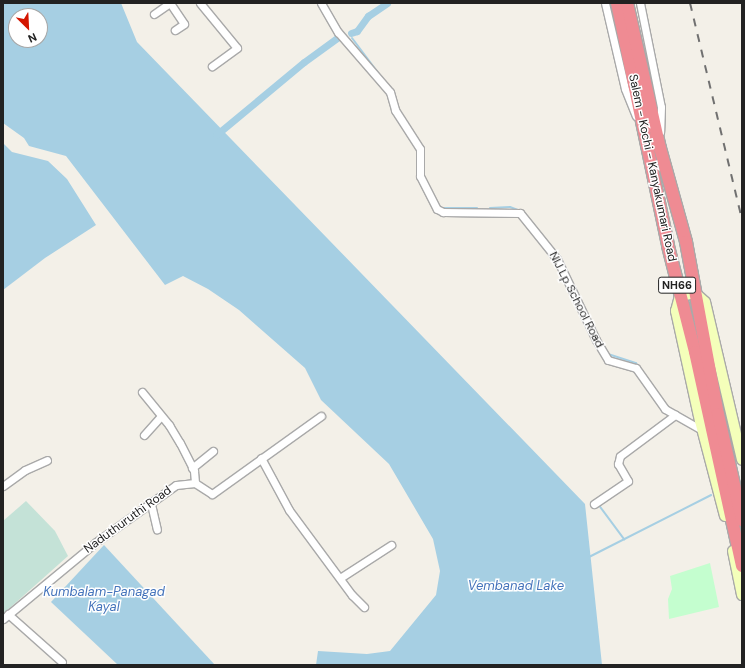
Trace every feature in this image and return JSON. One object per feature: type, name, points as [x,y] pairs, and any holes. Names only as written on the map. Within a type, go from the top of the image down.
[{"type":"highway","name":"Salem - Kochi - Kanyakumari Road","points":[[617,3],[680,296],[742,566]]},
{"type":"highway","name":"Salem - Kochi - Kanyakumari Road","points":[[627,3],[660,148],[686,242],[695,293],[742,520]]},
{"type":"street","points":[[154,14],[170,3],[184,25],[174,30]]},
{"type":"street","points":[[200,3],[237,48],[212,66]]},
{"type":"street","name":"NIJ Lp School Road","points":[[321,3],[338,32],[390,92],[395,110],[420,149],[420,176],[437,209],[442,212],[520,213],[558,259],[596,340],[608,360],[636,368],[662,405],[675,415],[702,430]]},
{"type":"street","points":[[605,3],[624,89],[646,140]]},
{"type":"street","points":[[640,3],[661,107],[660,148]]},
{"type":"street","points":[[742,460],[705,302],[695,293],[680,296],[676,311],[702,430],[725,513],[742,595]]},
{"type":"street","points":[[142,392],[169,425],[192,468],[194,483],[212,494],[321,416]]},
{"type":"street","points":[[594,504],[628,481],[618,464],[620,456],[675,415]]},
{"type":"street","points":[[144,435],[161,416]]},
{"type":"street","points":[[192,468],[213,451]]},
{"type":"street","points":[[261,458],[289,510],[340,578],[364,607]]},
{"type":"street","points":[[3,486],[25,470],[47,460]]},
{"type":"street","name":"Naduthuruthi Road","points":[[6,616],[96,542],[176,485],[194,483]]},
{"type":"street","points":[[151,504],[157,529]]},
{"type":"street","points":[[340,578],[391,545]]},
{"type":"street","points":[[6,616],[62,662]]},
{"type":"shaded area","points":[[26,501],[55,531],[68,556],[3,614],[3,521]]},
{"type":"green space","points":[[710,563],[719,607],[669,619],[668,599],[672,589],[670,576]]},
{"type":"water","name":"Vembanad Lake","points":[[3,3],[121,3],[137,42],[585,504],[602,665],[316,665],[318,651],[367,654],[390,651],[436,595],[440,571],[433,539],[389,464],[321,400],[305,368],[239,310],[208,289],[183,276],[165,285],[66,156],[29,146],[24,138],[3,123]]},
{"type":"water","points":[[3,143],[12,152],[48,161],[67,179],[96,225],[45,258],[3,290]]},
{"type":"water","name":"Kumbalam-Panagad Kayal","points":[[104,545],[215,665],[118,665],[51,602]]},
{"type":"waterway","points":[[351,33],[357,31],[368,16],[387,3]]},
{"type":"waterway","points":[[216,135],[304,62],[337,38]]},
{"type":"waterway","points":[[352,38],[385,82]]},
{"type":"waterway","points":[[407,122],[421,145]]},
{"type":"waterway","points":[[423,150],[423,159]]},
{"type":"waterway","points":[[490,208],[510,207],[518,210]]},
{"type":"waterway","points":[[442,208],[477,208]]},
{"type":"waterway","points":[[522,211],[535,226]]},
{"type":"waterway","points":[[608,354],[636,363],[639,368]]},
{"type":"waterway","points":[[589,557],[711,495]]},
{"type":"waterway","points":[[598,504],[624,539]]},
{"type":"railway","points":[[690,3],[742,220]]}]
